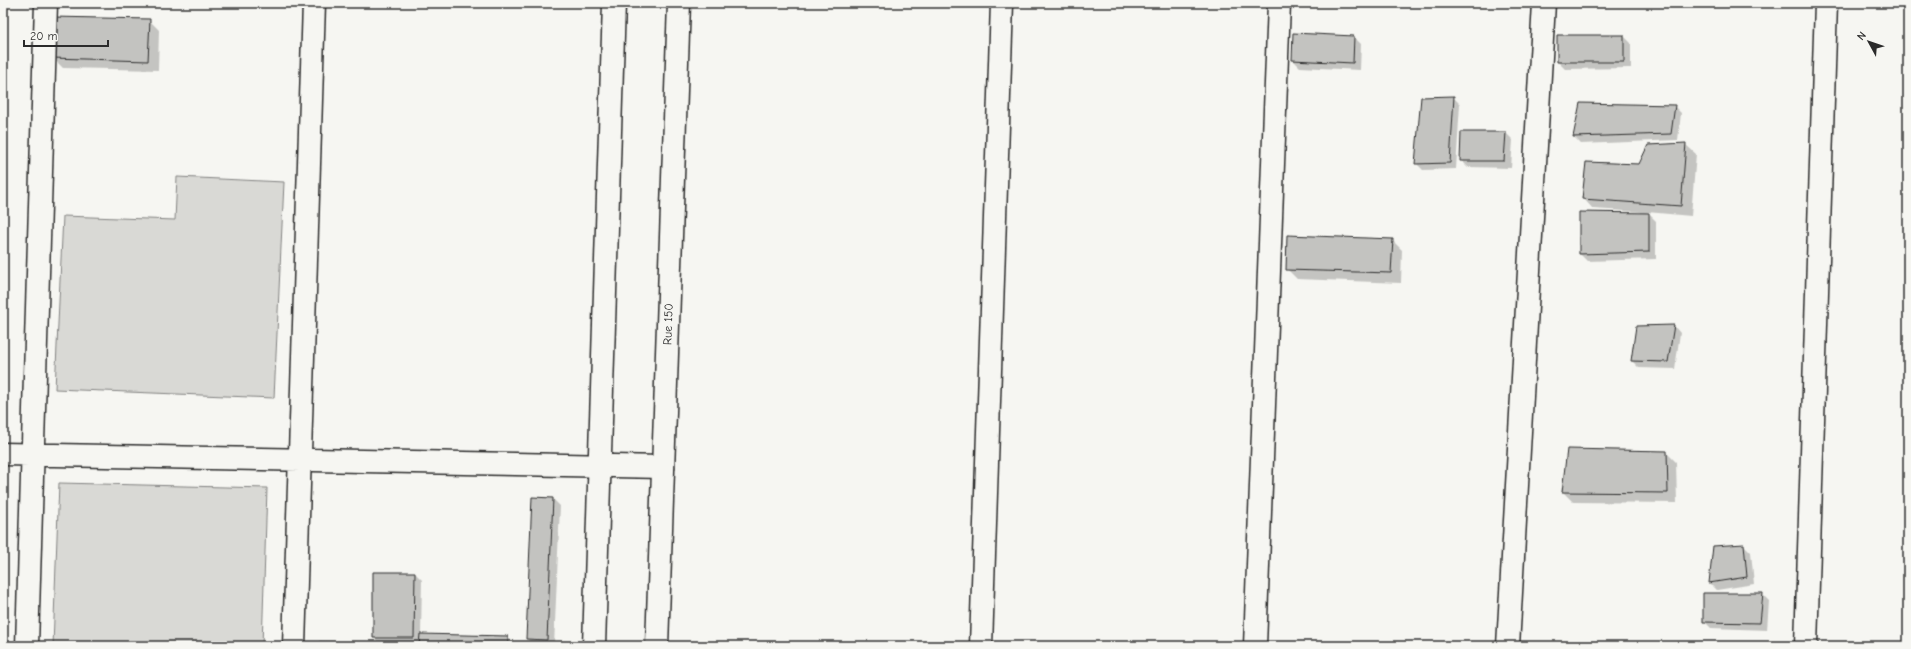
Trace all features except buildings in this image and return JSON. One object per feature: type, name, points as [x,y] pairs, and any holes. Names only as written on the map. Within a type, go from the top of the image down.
[{"type":"street","points":[[27,646],[46,3]]},
{"type":"street","points":[[294,646],[314,3]]},
{"type":"street","points":[[594,646],[614,3]]},
{"type":"street","name":"Rue 150","points":[[657,646],[679,3]]},
{"type":"street","points":[[981,646],[1002,3]]},
{"type":"street","points":[[1255,646],[1279,3]]},
{"type":"street","points":[[1508,646],[1544,3]]},
{"type":"street","points":[[1806,646],[1826,3]]},
{"type":"street","points":[[3,454],[663,467]]},
{"type":"shaded area","points":[[177,177],[284,182],[274,398],[55,389],[63,216],[175,220]]},
{"type":"shaded area","points":[[59,483],[267,488],[262,646],[53,646]]}]
